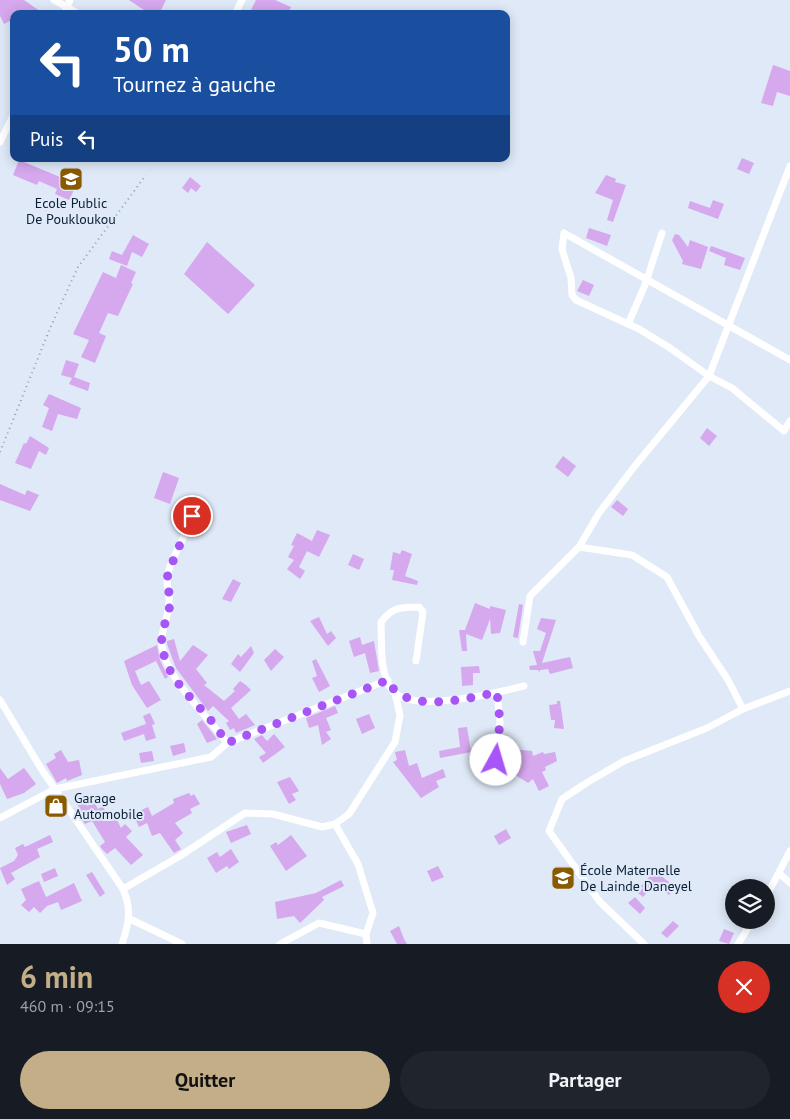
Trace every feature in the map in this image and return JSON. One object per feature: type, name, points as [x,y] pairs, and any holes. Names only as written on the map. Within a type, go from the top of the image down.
[{"type":"street","points":[[54,0],[67,7]]},
{"type":"street","points":[[0,142],[10,122]]},
{"type":"street","points":[[523,642],[530,596],[579,547],[599,513],[709,376],[787,186],[790,166]]},
{"type":"street","points":[[790,360],[564,233],[562,249],[571,278],[572,295],[576,300],[628,324],[670,348],[709,376],[732,388],[787,433],[790,421]]},
{"type":"street","points":[[628,324],[647,280],[662,233]]},
{"type":"street","points":[[186,510],[192,516],[190,526],[168,573],[166,583],[170,602],[164,622],[162,645],[169,668],[180,688],[211,720],[227,743]]},
{"type":"street","points":[[579,547],[632,555],[668,577],[699,636],[728,680],[743,709]]},
{"type":"street","points":[[123,889],[180,856],[244,814],[273,814],[322,827],[336,824],[349,814],[395,742],[400,715],[395,693],[388,680],[383,660],[381,622],[388,613],[403,606],[419,608],[423,612],[416,662]]},
{"type":"street","points":[[0,818],[55,790],[211,757],[227,743],[388,680]]},
{"type":"street","points":[[395,693],[402,697],[433,702],[452,701],[524,686]]},
{"type":"street","points":[[644,944],[600,902],[549,831],[562,798],[624,761],[707,728],[743,709],[790,691]]},
{"type":"street","points":[[496,760],[500,722],[497,692]]},
{"type":"street","points":[[0,700],[55,790],[123,889],[129,903],[130,919],[122,944]]},
{"type":"street","points":[[336,824],[358,864],[372,913],[366,934],[367,944]]},
{"type":"street","points":[[775,882],[790,851]]},
{"type":"street","points":[[780,874],[790,882]]},
{"type":"street","points":[[130,919],[182,944]]},
{"type":"street","points":[[280,944],[319,923],[366,934]]},
{"type":"street","points":[[738,944],[747,929]]},
{"type":"path","points":[[0,452],[51,326],[78,267],[146,175]]},
{"type":"building","points":[[0,0],[24,0],[38,10],[10,10],[10,21],[4,24],[0,16]]},
{"type":"building","points":[[129,0],[166,0],[161,10],[144,10]]},
{"type":"building","points":[[256,0],[275,0],[291,7],[290,10],[251,10]]},
{"type":"building","points":[[773,65],[790,71],[790,96],[777,92],[773,106],[761,103]]},
{"type":"building","points":[[742,158],[754,163],[749,174],[737,169]]},
{"type":"building","points":[[18,162],[24,162],[77,184],[69,200],[55,194],[57,189],[39,181],[37,185],[13,175]]},
{"type":"building","points":[[606,175],[616,179],[615,182],[626,185],[613,222],[607,220],[613,200],[595,193]]},
{"type":"building","points":[[190,177],[201,186],[196,192],[191,188],[188,193],[182,188]]},
{"type":"building","points":[[713,200],[724,204],[718,219],[688,208],[690,201],[710,208]]},
{"type":"building","points":[[589,228],[611,235],[607,246],[586,238]]},
{"type":"building","points":[[675,234],[679,235],[688,247],[690,240],[708,247],[701,269],[682,264],[683,261],[672,240]]},
{"type":"building","points":[[133,235],[149,244],[142,257],[132,252],[127,266],[109,259],[112,251],[122,255]]},
{"type":"building","points":[[207,242],[255,285],[228,314],[184,274]]},
{"type":"building","points":[[711,246],[745,258],[740,270],[724,265],[726,258],[709,251]]},
{"type":"building","points":[[121,265],[136,272],[131,283],[133,284],[118,316],[108,313],[99,333],[106,336],[95,363],[81,357],[89,340],[73,334],[103,272],[116,278]]},
{"type":"building","points":[[583,280],[594,285],[589,296],[577,291]]},
{"type":"building","points":[[66,360],[79,364],[74,377],[90,383],[88,391],[69,384],[72,378],[61,375]]},
{"type":"building","points":[[49,394],[81,408],[77,419],[58,414],[52,431],[42,427],[49,408],[43,405]]},
{"type":"building","points":[[707,428],[717,436],[709,446],[700,438]]},
{"type":"building","points":[[30,436],[49,448],[46,455],[39,451],[31,469],[15,463],[24,443],[26,444]]},
{"type":"building","points":[[563,456],[576,466],[568,477],[555,467]]},
{"type":"building","points":[[163,472],[179,478],[170,504],[154,498]]},
{"type":"building","points":[[0,484],[25,495],[27,490],[39,495],[30,511],[0,500]]},
{"type":"building","points":[[617,500],[628,509],[623,516],[611,507]]},
{"type":"building","points":[[317,530],[330,535],[319,557],[307,551],[299,567],[305,571],[300,579],[287,569],[294,560],[288,557],[294,546],[291,545],[297,533],[312,541]]},
{"type":"building","points":[[402,550],[412,554],[405,576],[418,581],[417,585],[392,580],[394,570],[390,570],[393,552],[400,554]]},
{"type":"building","points":[[353,554],[364,559],[359,570],[348,565]]},
{"type":"building","points":[[233,579],[241,583],[231,602],[222,599]]},
{"type":"building","points":[[475,603],[490,609],[490,606],[506,610],[500,633],[491,634],[490,619],[482,640],[466,634],[467,651],[462,651],[459,630],[465,630]]},
{"type":"building","points":[[519,604],[523,605],[518,638],[513,637]]},
{"type":"building","points":[[319,617],[327,634],[331,631],[336,638],[328,646],[310,621]]},
{"type":"building","points":[[541,618],[556,620],[542,663],[570,657],[573,668],[550,674],[548,669],[540,670],[539,672],[538,670],[530,670],[529,666],[537,665],[533,651],[540,651],[546,633],[537,629]]},
{"type":"building","points":[[360,637],[362,645],[374,641],[379,671],[370,673],[365,653],[354,657],[349,641]]},
{"type":"building","points":[[174,639],[180,661],[193,645],[208,655],[196,669],[207,683],[204,685],[224,701],[235,691],[233,689],[240,681],[251,690],[231,708],[239,719],[246,714],[255,725],[236,733],[234,728],[230,730],[226,723],[229,721],[213,706],[208,711],[176,668],[167,644],[167,641]]},
{"type":"building","points":[[157,645],[160,660],[168,677],[165,679],[156,661],[135,671],[141,685],[149,681],[161,700],[147,708],[132,685],[124,661]]},
{"type":"building","points":[[251,646],[254,653],[240,672],[231,664],[238,654],[241,657]]},
{"type":"building","points":[[275,649],[284,657],[271,671],[264,660]]},
{"type":"building","points":[[316,659],[330,686],[319,692],[312,678],[317,676],[312,661]]},
{"type":"building","points":[[479,666],[480,673],[473,673],[473,685],[462,686],[461,667]]},
{"type":"building","points":[[557,701],[560,701],[564,729],[554,728],[555,720],[551,720],[549,705],[557,704]]},
{"type":"building","points":[[335,706],[338,713],[326,718],[331,730],[326,732],[331,739],[322,745],[318,725],[309,728],[306,718]]},
{"type":"building","points":[[150,713],[155,724],[152,725],[156,738],[146,741],[144,734],[124,741],[121,733],[146,724],[143,716]]},
{"type":"building","points":[[369,714],[375,728],[362,734],[356,719]]},
{"type":"building","points":[[202,720],[217,739],[207,743],[197,724]]},
{"type":"building","points":[[467,727],[471,752],[440,758],[439,751],[460,747],[458,728]]},
{"type":"building","points":[[274,734],[285,747],[263,763],[259,757],[266,753],[254,739],[262,735],[267,741]]},
{"type":"building","points":[[184,743],[186,752],[173,756],[170,746]]},
{"type":"building","points":[[503,748],[532,751],[533,756],[543,752],[544,754],[555,752],[557,761],[545,767],[546,770],[542,772],[549,786],[539,791],[533,779],[528,783],[500,765]]},
{"type":"building","points":[[61,750],[68,762],[79,760],[82,775],[67,781],[66,778],[57,783],[46,764],[56,758],[54,754]]},
{"type":"building","points":[[405,750],[409,766],[417,763],[422,778],[443,769],[446,777],[436,781],[439,787],[421,798],[393,762],[397,760],[395,752]]},
{"type":"building","points":[[152,751],[154,761],[141,763],[139,753]]},
{"type":"building","points":[[0,768],[8,779],[24,768],[36,784],[24,793],[7,799],[0,784]]},
{"type":"building","points":[[290,777],[299,791],[292,794],[296,800],[289,804],[277,782]]},
{"type":"building","points":[[189,793],[191,796],[194,794],[200,804],[190,809],[192,813],[175,823],[183,833],[175,840],[181,849],[174,853],[160,833],[152,836],[147,823],[139,827],[133,814],[148,807],[152,816],[174,803],[173,799]]},
{"type":"building","points":[[83,796],[87,806],[94,802],[98,809],[103,806],[108,817],[114,814],[121,828],[125,824],[132,831],[126,837],[143,855],[131,865],[115,848],[107,854],[100,846],[105,842],[92,821],[85,824],[75,809],[79,808],[76,799]]},
{"type":"building","points":[[247,825],[251,834],[231,843],[226,832]]},
{"type":"building","points":[[506,829],[511,838],[499,845],[494,836]]},
{"type":"building","points":[[50,835],[53,842],[37,849],[40,857],[11,873],[15,879],[7,885],[0,868],[14,861],[18,855],[15,848],[23,844],[25,847]]},
{"type":"building","points":[[291,835],[307,856],[286,871],[270,846],[276,842],[278,845]]},
{"type":"building","points":[[231,849],[239,862],[229,869],[227,866],[216,873],[207,858],[217,852],[220,857]]},
{"type":"building","points":[[438,866],[444,877],[432,882],[427,871]]},
{"type":"building","points":[[55,868],[58,876],[44,882],[41,874]]},
{"type":"building","points":[[655,871],[675,887],[669,895],[654,883],[643,897],[638,893],[643,888],[641,886]]},
{"type":"building","points":[[92,872],[105,893],[100,897],[86,875]]},
{"type":"building","points":[[341,880],[344,886],[322,897],[324,900],[300,923],[294,916],[277,919],[275,902],[316,893]]},
{"type":"building","points":[[39,881],[46,897],[74,883],[82,901],[61,910],[58,902],[47,906],[40,913],[34,907],[29,912],[21,905],[26,900],[21,889]]},
{"type":"building","points":[[635,897],[645,908],[640,914],[628,903]]},
{"type":"building","points":[[673,921],[679,926],[667,938],[661,933]]},
{"type":"building","points":[[399,926],[407,944],[397,944],[390,931]]},
{"type":"building","points":[[724,929],[734,933],[729,944],[719,941]]},
{"type":"place","name":"Ecole Public De Poukloukou","points":[[71,179]]},
{"type":"place","name":"Garage Automobile","points":[[56,806]]},
{"type":"place","name":"École Maternelle De Lainde Daneyel","points":[[563,878]]},
{"type":"route","points":[[192,516],[190,526],[168,573],[166,583],[170,602],[164,622],[162,645],[169,668],[180,688],[211,720],[227,743],[388,680],[395,693],[402,697],[433,702],[452,701],[497,692],[500,722],[496,760]]}]
